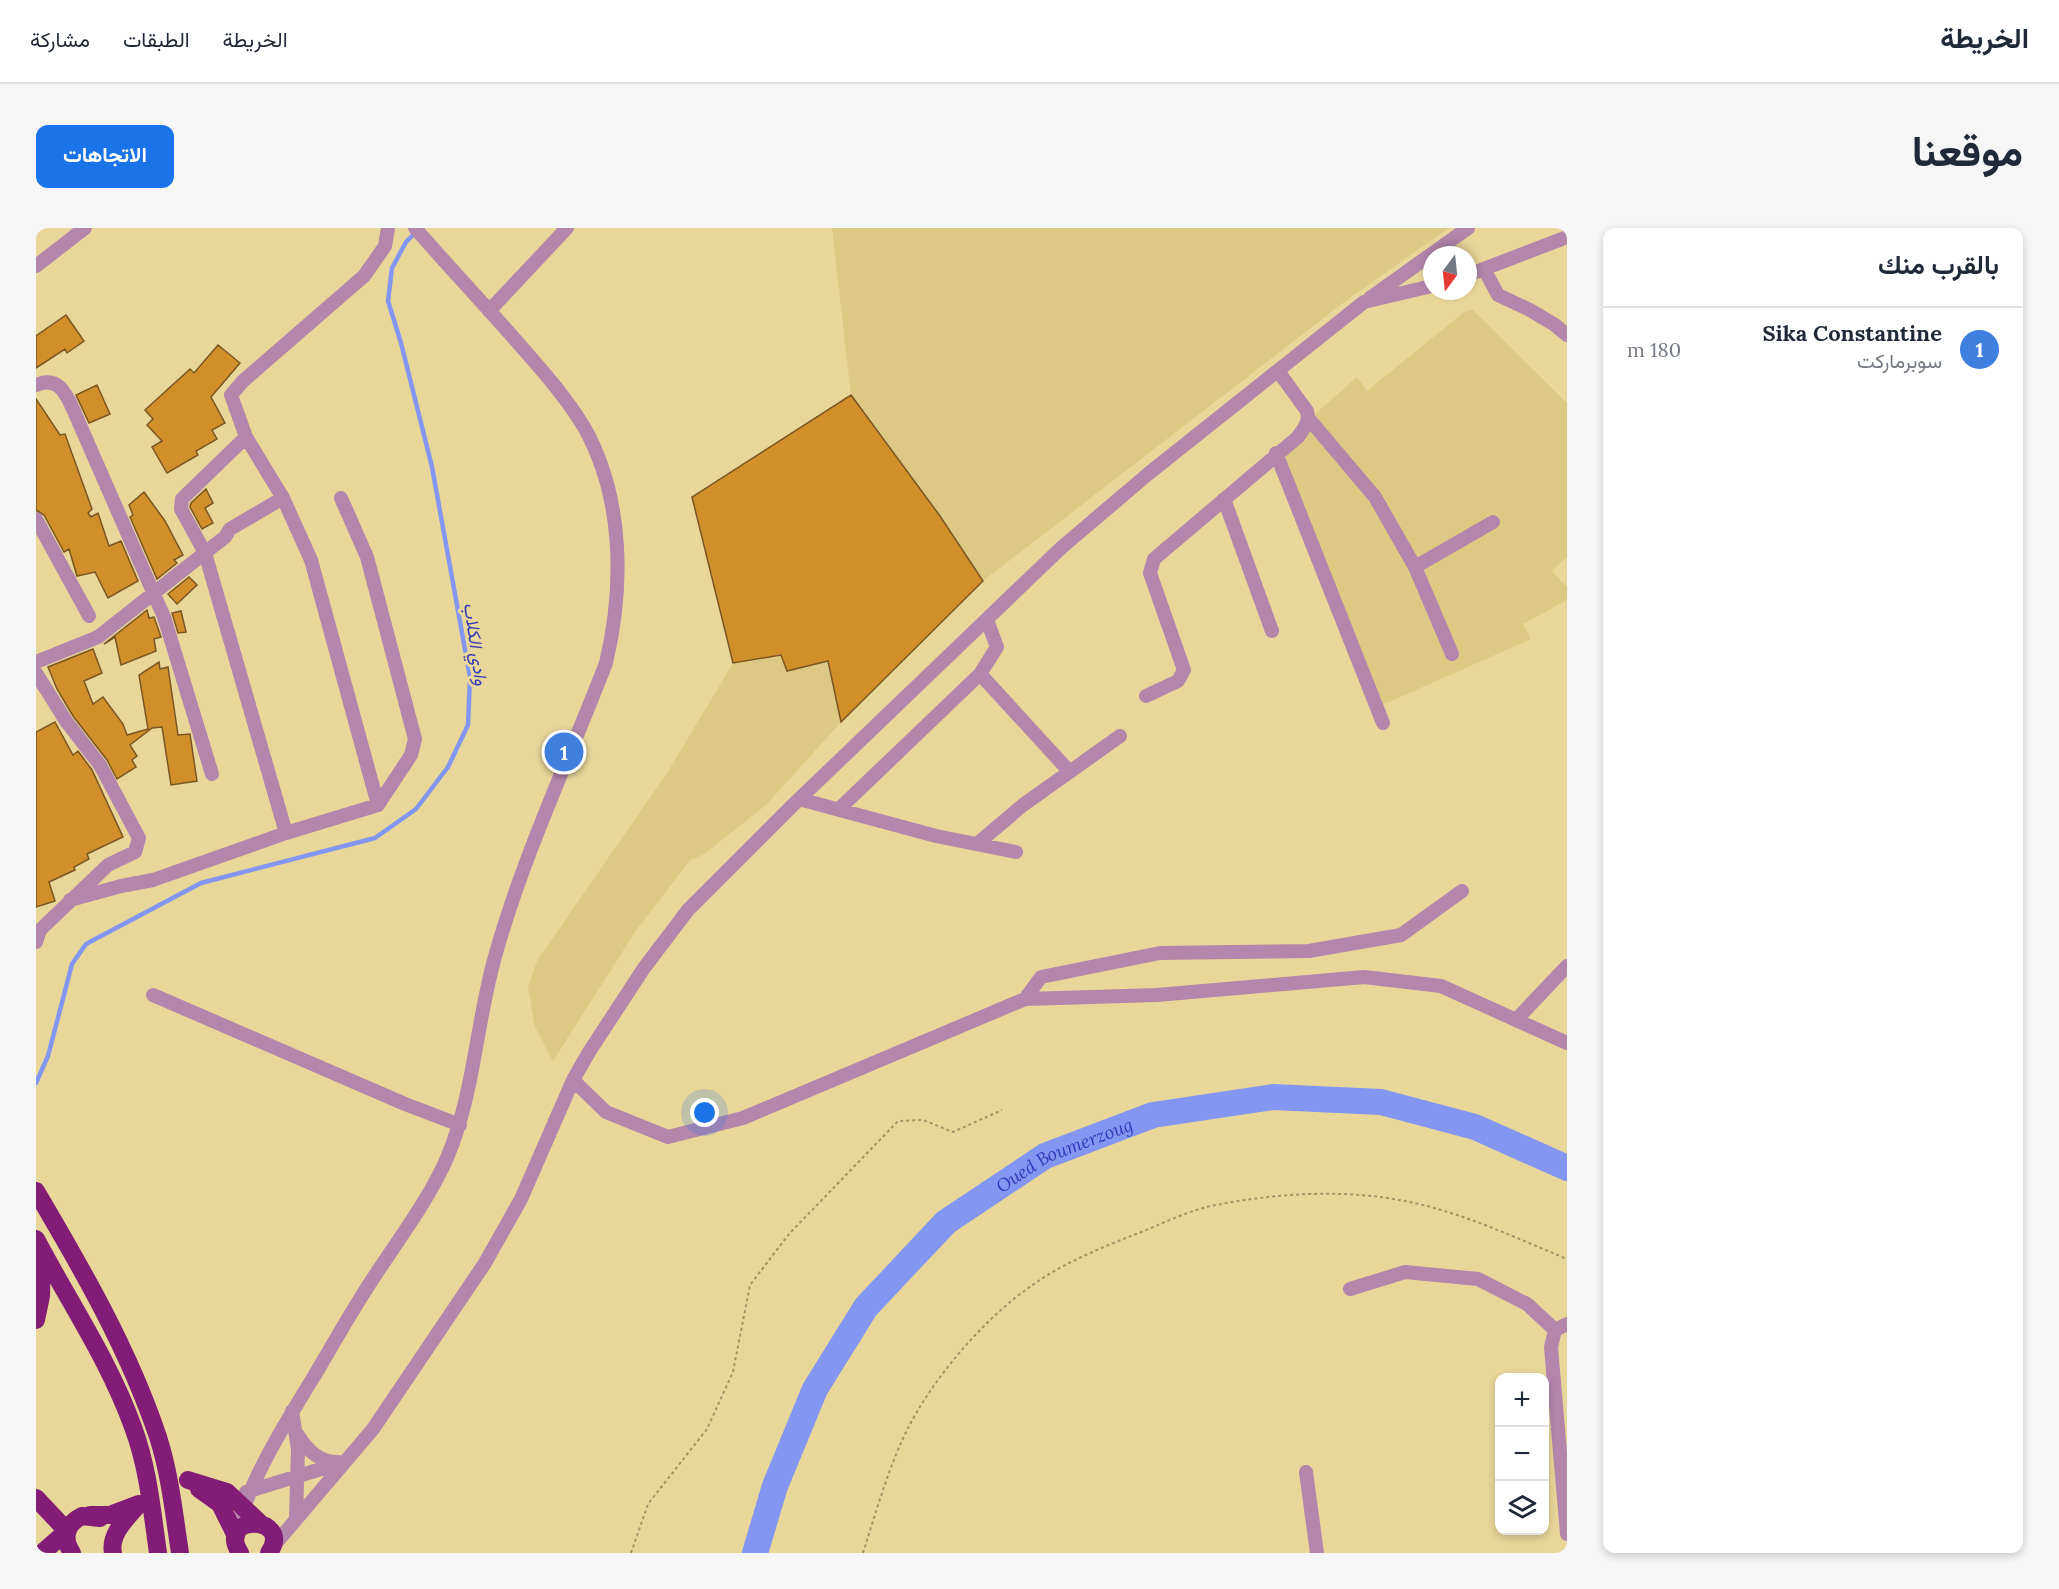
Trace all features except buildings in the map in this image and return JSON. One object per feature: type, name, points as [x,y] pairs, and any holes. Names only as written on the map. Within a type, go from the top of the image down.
[{"type":"highway","points":[[37,1194],[90,1286],[141,1393],[158,1437],[169,1479],[180,1553]]},
{"type":"highway","points":[[36,1320],[41,1296],[39,1245]]},
{"type":"highway","points":[[39,1245],[105,1363],[134,1428],[148,1483],[158,1553]]},
{"type":"highway","points":[[238,1544],[220,1504],[188,1480],[247,1500],[260,1523]]},
{"type":"highway","points":[[36,1498],[67,1531],[66,1540],[72,1553]]},
{"type":"highway","points":[[42,1553],[67,1531],[75,1519],[90,1515],[110,1515],[139,1504],[120,1526],[110,1550]]},
{"type":"highway","points":[[90,1515],[105,1521],[110,1527],[110,1550]]},
{"type":"highway","points":[[238,1544],[248,1523],[260,1523],[266,1526],[273,1536],[270,1552]]},
{"type":"street","points":[[36,266],[85,228]]},
{"type":"street","points":[[378,805],[311,560],[283,498],[246,437],[231,395],[243,381],[364,276],[386,246],[388,228]]},
{"type":"street","points":[[238,1544],[247,1500],[292,1411],[363,1294],[428,1195],[460,1125],[492,966],[506,920],[606,663],[617,598],[616,539],[610,503],[596,454],[584,428],[567,402],[415,228]]},
{"type":"street","points":[[489,311],[567,228]]},
{"type":"street","points":[[270,1552],[373,1429],[485,1263],[520,1199],[573,1080],[644,968],[688,910],[799,799],[1069,541],[1364,302],[1468,228]]},
{"type":"street","points":[[1477,272],[1567,237]]},
{"type":"street","points":[[1484,269],[1498,295],[1530,310],[1567,335]]},
{"type":"street","points":[[1364,302],[1423,288]]},
{"type":"street","points":[[1278,371],[1301,402],[1309,418],[1375,497],[1415,567],[1452,654]]},
{"type":"street","points":[[36,385],[47,381],[56,383],[65,392],[151,593],[164,617],[212,774]]},
{"type":"street","points":[[1146,696],[1178,681],[1184,670],[1150,573],[1154,559],[1276,453],[1298,437],[1309,418]]},
{"type":"street","points":[[246,437],[183,499],[181,509],[205,553],[286,832]]},
{"type":"street","points":[[1276,453],[1383,723]]},
{"type":"street","points":[[36,662],[98,637],[225,537],[230,529],[283,498]]},
{"type":"street","points":[[70,900],[153,880],[286,832],[378,805],[411,755],[415,739],[367,557],[341,498]]},
{"type":"street","points":[[1224,499],[1272,631]]},
{"type":"street","points":[[36,519],[88,616]]},
{"type":"street","points":[[1415,567],[1493,522]]},
{"type":"street","points":[[839,809],[980,674],[997,647],[987,620]]},
{"type":"street","points":[[36,674],[66,721],[100,765],[139,838],[135,852],[108,865],[38,930]]},
{"type":"street","points":[[980,674],[1069,771]]},
{"type":"street","points":[[977,844],[1069,771],[1120,736]]},
{"type":"street","points":[[799,799],[936,836],[1016,852]]},
{"type":"street","points":[[1025,999],[1041,977],[1160,953],[1309,951],[1401,935],[1462,891]]},
{"type":"street","points":[[1516,1020],[1567,966]]},
{"type":"street","points":[[573,1080],[606,1112],[668,1137],[743,1118],[1025,999],[1157,995],[1364,977],[1441,986],[1567,1043]]},
{"type":"street","points":[[153,995],[405,1104],[460,1125]]},
{"type":"street","points":[[1350,1289],[1405,1272],[1478,1279],[1527,1304],[1561,1327],[1551,1347],[1567,1534]]},
{"type":"street","points":[[292,1411],[297,1475],[296,1519]]},
{"type":"street","points":[[295,1431],[306,1448],[318,1457],[332,1462],[344,1462]]},
{"type":"street","points":[[247,1500],[297,1475],[344,1462]]},
{"type":"street","points":[[1306,1472],[1317,1553]]},
{"type":"path","points":[[631,1553],[648,1504],[707,1429],[733,1372],[750,1285],[789,1234],[898,1121],[923,1120],[953,1132],[1002,1110]]},
{"type":"path","points":[[863,1553],[881,1496],[908,1429],[936,1384],[982,1328],[1033,1284],[1087,1253],[1214,1205],[1282,1196],[1339,1195],[1404,1201],[1462,1216],[1567,1258]]},
{"type":"shaded area","points":[[832,228],[1449,228],[1347,300],[983,581],[841,722],[767,804],[703,855],[690,860],[635,932],[553,1061],[535,1027],[528,987],[537,961],[669,770],[733,663],[692,497],[851,395]]},
{"type":"shaded area","points":[[1472,309],[1567,403],[1567,557],[1552,571],[1567,587],[1567,600],[1523,624],[1531,639],[1382,705],[1279,446],[1357,377],[1367,391],[1463,313]]},
{"type":"waterway","name":"وادي الكلاب","points":[[36,1083],[48,1056],[72,964],[86,944],[201,883],[375,838],[416,809],[448,767],[468,725],[470,677],[432,467],[401,343],[388,301],[392,268],[406,242],[417,231]]},
{"type":"waterway","name":"Oued Boumerzoug","points":[[755,1553],[775,1486],[815,1389],[866,1307],[946,1222],[1045,1156],[1153,1115],[1273,1097],[1381,1102],[1475,1127],[1567,1168]]},
{"type":"place","name":"Sika Constantine","points":[[564,752]]}]
